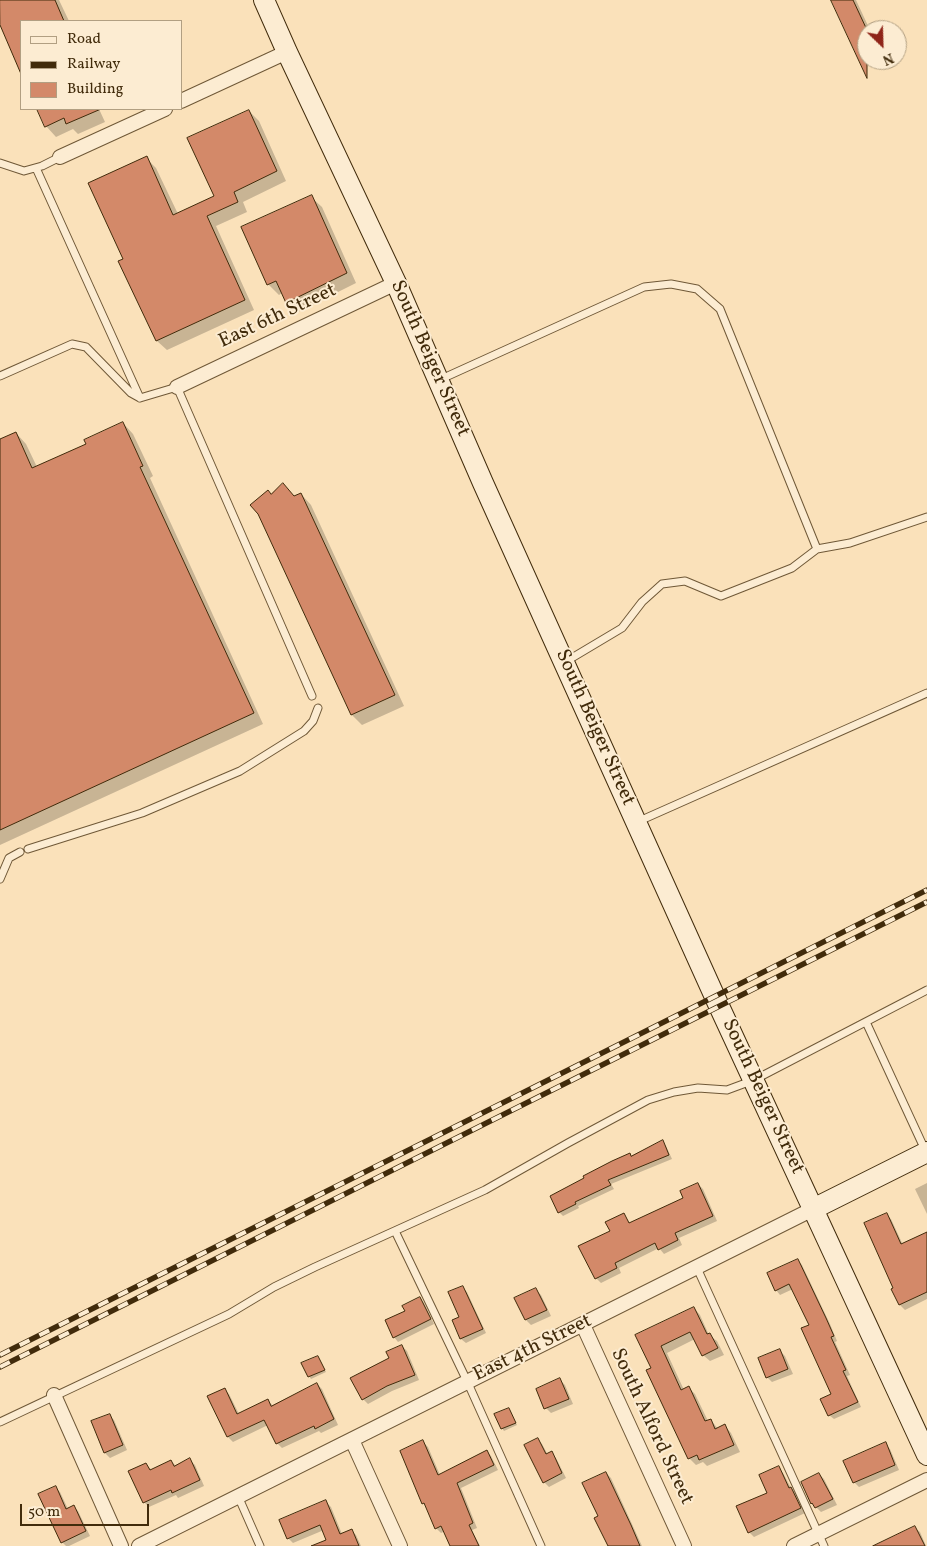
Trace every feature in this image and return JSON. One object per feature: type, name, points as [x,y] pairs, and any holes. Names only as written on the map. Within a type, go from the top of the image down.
[{"type":"street","name":"South Beiger Street","points":[[264,0],[396,283],[636,822],[927,1455]]},
{"type":"street","points":[[182,101],[287,52]]},
{"type":"street","points":[[60,157],[163,110]]},
{"type":"street","name":"East 6th Street","points":[[177,388],[396,283]]},
{"type":"street","name":"East 4th Street","points":[[139,1546],[927,1153]]},
{"type":"street","name":"South Alford Street","points":[[583,1325],[684,1546]]},
{"type":"street","points":[[54,1395],[122,1546]]},
{"type":"street","points":[[352,1440],[400,1546]]},
{"type":"street","points":[[794,1546],[821,1540],[927,1480]]},
{"type":"lane","points":[[0,163],[24,171],[36,168],[60,157]]},
{"type":"lane","points":[[36,168],[140,398]]},
{"type":"lane","points":[[438,380],[644,287],[670,284],[697,289],[720,309],[817,549]]},
{"type":"lane","points":[[0,376],[72,344],[86,347],[131,393],[140,398],[177,388],[312,696]]},
{"type":"lane","points":[[564,662],[622,628],[642,602],[662,584],[686,581],[721,596],[792,568],[817,549],[850,543],[927,517]]},
{"type":"lane","points":[[636,822],[927,693]]},
{"type":"lane","points":[[0,880],[9,858],[24,850],[142,813],[240,770],[304,731],[313,721],[318,708]]},
{"type":"lane","points":[[0,1422],[229,1314],[274,1287],[315,1267],[485,1190],[648,1100],[674,1092],[698,1088],[727,1090],[754,1080],[927,990]]},
{"type":"lane","points":[[866,1022],[927,1153]]},
{"type":"lane","points":[[395,1231],[467,1381],[541,1546]]},
{"type":"lane","points":[[697,1268],[821,1540]]},
{"type":"lane","points":[[238,1496],[260,1546]]},
{"type":"building","points":[[0,0],[55,0],[64,20],[20,20],[20,72],[0,25]]},
{"type":"building","points":[[831,0],[853,0],[862,20],[857,20],[857,56]]},
{"type":"building","points":[[37,110],[99,110],[66,124],[64,118],[45,127]]},
{"type":"building","points":[[249,110],[277,171],[234,192],[238,202],[207,216],[245,300],[156,341],[118,261],[123,259],[88,183],[147,156],[173,215],[214,196],[187,138]]},
{"type":"building","points":[[312,195],[347,273],[286,303],[276,281],[267,285],[241,227]]},
{"type":"building","points":[[123,422],[143,466],[140,467],[254,713],[0,830],[0,439],[16,432],[32,468],[86,444],[84,440]]},
{"type":"building","points":[[283,483],[294,496],[301,493],[395,695],[351,715],[258,514],[250,505],[268,490],[271,494]]},
{"type":"building","points":[[663,1140],[669,1155],[608,1180],[611,1185],[575,1202],[576,1204],[558,1213],[550,1196],[612,1161],[630,1153],[631,1156]]},
{"type":"building","points":[[698,1183],[713,1216],[675,1233],[678,1240],[658,1250],[655,1243],[615,1263],[617,1268],[595,1279],[578,1246],[610,1231],[605,1222],[624,1213],[629,1223],[683,1198],[680,1191]]},
{"type":"building","points":[[887,1213],[901,1244],[927,1232],[927,1292],[899,1305],[864,1223]]},
{"type":"building","points":[[798,1259],[834,1336],[831,1337],[846,1370],[843,1371],[858,1402],[828,1416],[820,1399],[831,1394],[801,1328],[809,1325],[789,1284],[775,1291],[767,1273]]},
{"type":"building","points":[[463,1286],[483,1329],[460,1339],[452,1320],[459,1317],[448,1292]]},
{"type":"building","points":[[536,1288],[547,1310],[525,1320],[514,1298]]},
{"type":"building","points":[[420,1297],[431,1319],[393,1338],[385,1320],[405,1311],[402,1306]]},
{"type":"building","points":[[694,1307],[707,1334],[710,1333],[718,1348],[702,1356],[690,1332],[661,1346],[681,1390],[689,1386],[705,1421],[711,1419],[715,1429],[725,1424],[734,1445],[699,1460],[697,1455],[688,1459],[646,1370],[651,1368],[635,1335]]},
{"type":"building","points":[[402,1345],[415,1375],[387,1386],[362,1400],[350,1378],[389,1358],[386,1352]]},
{"type":"building","points":[[780,1349],[788,1369],[766,1378],[758,1358]]},
{"type":"building","points":[[318,1356],[325,1370],[308,1377],[301,1363]]},
{"type":"building","points":[[560,1378],[569,1399],[544,1409],[536,1389]]},
{"type":"building","points":[[317,1383],[334,1419],[315,1429],[314,1426],[276,1444],[264,1420],[227,1437],[207,1396],[225,1388],[237,1414],[268,1399],[271,1406]]},
{"type":"building","points":[[509,1408],[516,1423],[501,1429],[494,1414]]},
{"type":"building","points":[[110,1414],[123,1445],[104,1453],[91,1421]]},
{"type":"building","points":[[538,1438],[546,1454],[552,1451],[562,1473],[543,1483],[524,1445]]},
{"type":"building","points":[[423,1440],[438,1475],[487,1450],[494,1465],[457,1483],[473,1523],[469,1525],[479,1546],[450,1546],[441,1526],[435,1529],[424,1503],[422,1504],[400,1451]]},
{"type":"building","points":[[886,1442],[895,1465],[853,1483],[843,1461]]},
{"type":"building","points":[[190,1458],[200,1480],[172,1493],[171,1490],[143,1503],[128,1471],[146,1463],[150,1470],[171,1460],[174,1466]]},
{"type":"building","points":[[779,1466],[801,1508],[748,1533],[736,1506],[767,1493],[759,1475]]},
{"type":"building","points":[[606,1472],[640,1546],[608,1546],[594,1518],[598,1516],[582,1483]]},
{"type":"building","points":[[819,1473],[833,1499],[815,1508],[811,1504],[801,1482]]},
{"type":"building","points":[[56,1486],[66,1509],[74,1505],[86,1531],[61,1543],[38,1494]]},
{"type":"building","points":[[326,1500],[340,1534],[352,1529],[359,1546],[311,1546],[326,1540],[320,1525],[287,1539],[279,1520]]},
{"type":"building","points":[[915,1526],[925,1546],[873,1546]]},
{"type":"railway","points":[[0,1355],[927,890]]},
{"type":"railway","points":[[0,1367],[927,902]]}]
